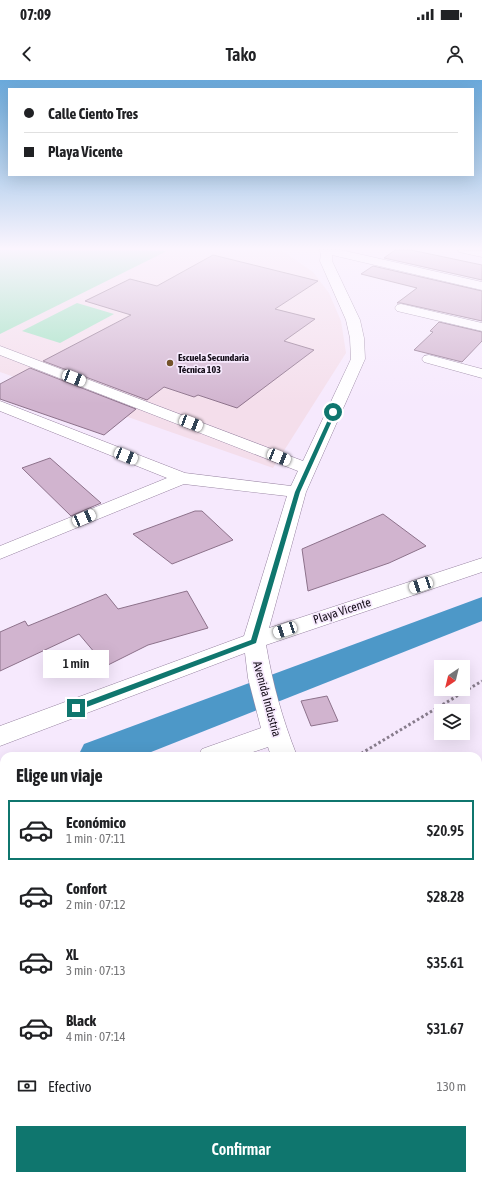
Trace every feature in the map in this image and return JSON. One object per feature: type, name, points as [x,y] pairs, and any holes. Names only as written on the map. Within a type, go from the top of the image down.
[{"type":"street","points":[[254,648],[297,492],[358,359],[357,338],[353,320],[344,301]]},
{"type":"street","points":[[401,308],[482,327]]},
{"type":"street","points":[[0,350],[307,468]]},
{"type":"street","points":[[429,359],[482,374]]},
{"type":"street","points":[[0,406],[182,478],[297,492]]},
{"type":"street","points":[[0,553],[182,478]]},
{"type":"street","name":"Playa Vicente","points":[[0,736],[254,648],[482,565]]},
{"type":"street","name":"Avenida Industria","points":[[254,648],[276,736]]},
{"type":"street","points":[[224,752],[276,736]]},
{"type":"path","points":[[364,752],[482,681]]},
{"type":"shaded area","name":"Escuela Secundaria Técnica 103","points":[[0,301],[333,301],[341,321],[346,353],[273,468],[0,372]]},
{"type":"green space","points":[[0,301],[66,301],[0,334]]},
{"type":"green space","points":[[77,303],[114,314],[60,343],[22,331]]},
{"type":"building","points":[[86,301],[287,301],[275,309],[315,319],[284,341],[314,350],[237,408],[198,395],[194,397],[164,387],[147,400],[43,361],[131,315]]},
{"type":"building","points":[[399,301],[482,301],[482,321],[401,303],[397,303]]},
{"type":"building","points":[[439,322],[482,332],[482,341],[462,362],[414,350],[433,332],[430,331]]},
{"type":"building","points":[[30,368],[136,409],[104,435],[0,399],[0,384]]},
{"type":"building","points":[[50,458],[101,503],[71,516],[22,468]]},
{"type":"building","points":[[195,511],[202,511],[233,540],[172,564],[133,534]]},
{"type":"building","points":[[383,514],[426,546],[389,563],[308,591],[302,549]]},
{"type":"building","points":[[187,591],[208,628],[148,645],[106,666],[79,634],[0,671],[0,632],[25,621],[28,626],[106,594],[118,609]]},
{"type":"building","points":[[327,696],[338,721],[311,726],[301,701]]},
{"type":"waterway","points":[[108,752],[482,608]]},
{"type":"place","name":"Escuela Secundaria Técnica 103","points":[[170,363]]},
{"type":"route","points":[[76,708],[254,641],[297,492],[333,412]]}]
